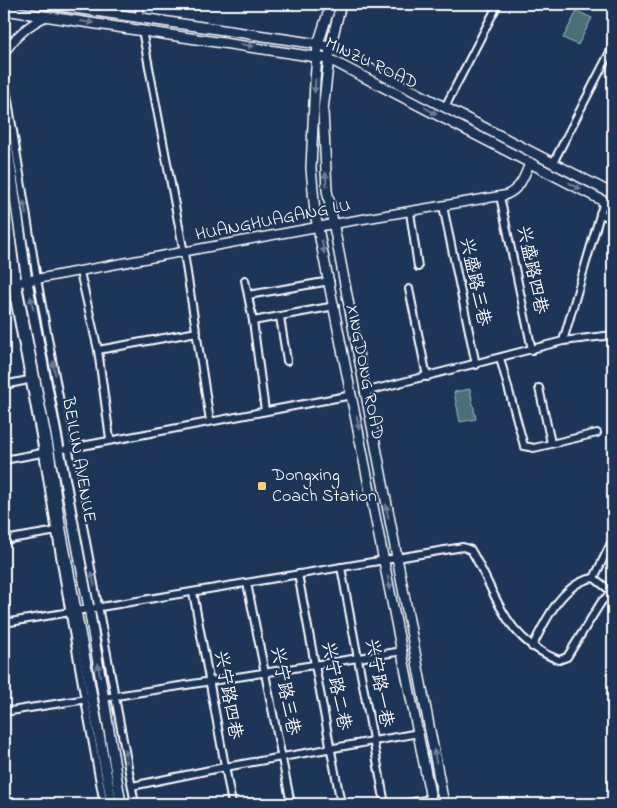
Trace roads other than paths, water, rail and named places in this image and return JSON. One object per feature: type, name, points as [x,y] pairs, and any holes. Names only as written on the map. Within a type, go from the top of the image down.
[{"type":"main road","name":"MINZU ROAD","points":[[49,4],[318,44],[330,48],[613,194]]},
{"type":"main road","name":"XINGDONG ROAD","points":[[330,4],[318,44],[317,55],[311,168],[315,213],[432,801]]},
{"type":"main road","name":"XINGDONG ROAD","points":[[341,4],[330,48],[323,111],[327,190],[444,804]]},
{"type":"main road","name":"MINZU ROAD","points":[[4,10],[329,58],[613,206]]},
{"type":"main road","name":"BEILUN AVENUE","points":[[4,122],[28,281],[65,449],[94,607],[103,698],[121,804]]},
{"type":"main road","name":"BEILUN AVENUE","points":[[4,192],[10,284],[32,380],[89,699],[112,804]]},
{"type":"street","points":[[139,17],[140,4]]},
{"type":"street","points":[[444,107],[498,4]]},
{"type":"street","points":[[4,53],[16,37],[31,24],[47,16]]},
{"type":"street","points":[[142,30],[184,253],[210,421]]},
{"type":"street","points":[[553,163],[613,46]]},
{"type":"street","points":[[4,76],[65,449],[110,439],[352,395]]},
{"type":"street","name":"HUANGHUAGANG LU","points":[[10,284],[332,224],[500,196],[516,190],[521,184],[530,162]]},
{"type":"street","name":"兴盛路四巷","points":[[500,196],[532,350]]},
{"type":"street","points":[[563,342],[604,201]]},
{"type":"street","name":"兴盛路三巷","points":[[443,206],[476,364]]},
{"type":"street","points":[[410,212],[418,267]]},
{"type":"street","points":[[600,213],[613,220]]},
{"type":"street","points":[[4,237],[10,284]]},
{"type":"street","points":[[80,272],[98,350],[110,439]]},
{"type":"street","points":[[245,280],[253,321],[265,411]]},
{"type":"street","points":[[248,295],[330,281]]},
{"type":"street","points":[[409,289],[427,377]]},
{"type":"street","points":[[253,321],[335,306]]},
{"type":"street","points":[[280,317],[287,361]]},
{"type":"street","points":[[98,350],[197,332]]},
{"type":"street","points":[[364,392],[563,342],[613,333]]},
{"type":"street","points":[[500,358],[521,442],[527,448],[597,433]]},
{"type":"street","points":[[4,385],[32,380]]},
{"type":"street","points":[[539,388],[551,443]]},
{"type":"street","points":[[4,460],[46,453]]},
{"type":"street","points":[[4,540],[58,531]]},
{"type":"street","points":[[532,647],[562,597],[585,581],[594,578],[613,539]]},
{"type":"street","points":[[4,623],[452,548],[468,548],[475,557],[508,622],[532,647],[559,660],[564,659],[572,650],[602,601],[613,592],[594,578]]},
{"type":"street","name":"兴宁路一巷","points":[[341,567],[385,804]]},
{"type":"street","name":"兴宁路二巷","points":[[298,574],[342,804]]},
{"type":"street","name":"兴宁路三巷","points":[[247,583],[291,804]]},
{"type":"street","name":"兴宁路四巷","points":[[193,592],[232,804]]},
{"type":"street","points":[[94,607],[115,696],[135,804]]},
{"type":"street","points":[[103,698],[403,651]]},
{"type":"street","points":[[4,712],[89,699],[104,804]]},
{"type":"street","points":[[132,786],[225,767],[418,733]]},
{"type":"street","points":[[402,804],[432,801]]},
{"type":"place","name":"Dongxing Coach Station","points":[[262,486]]}]
